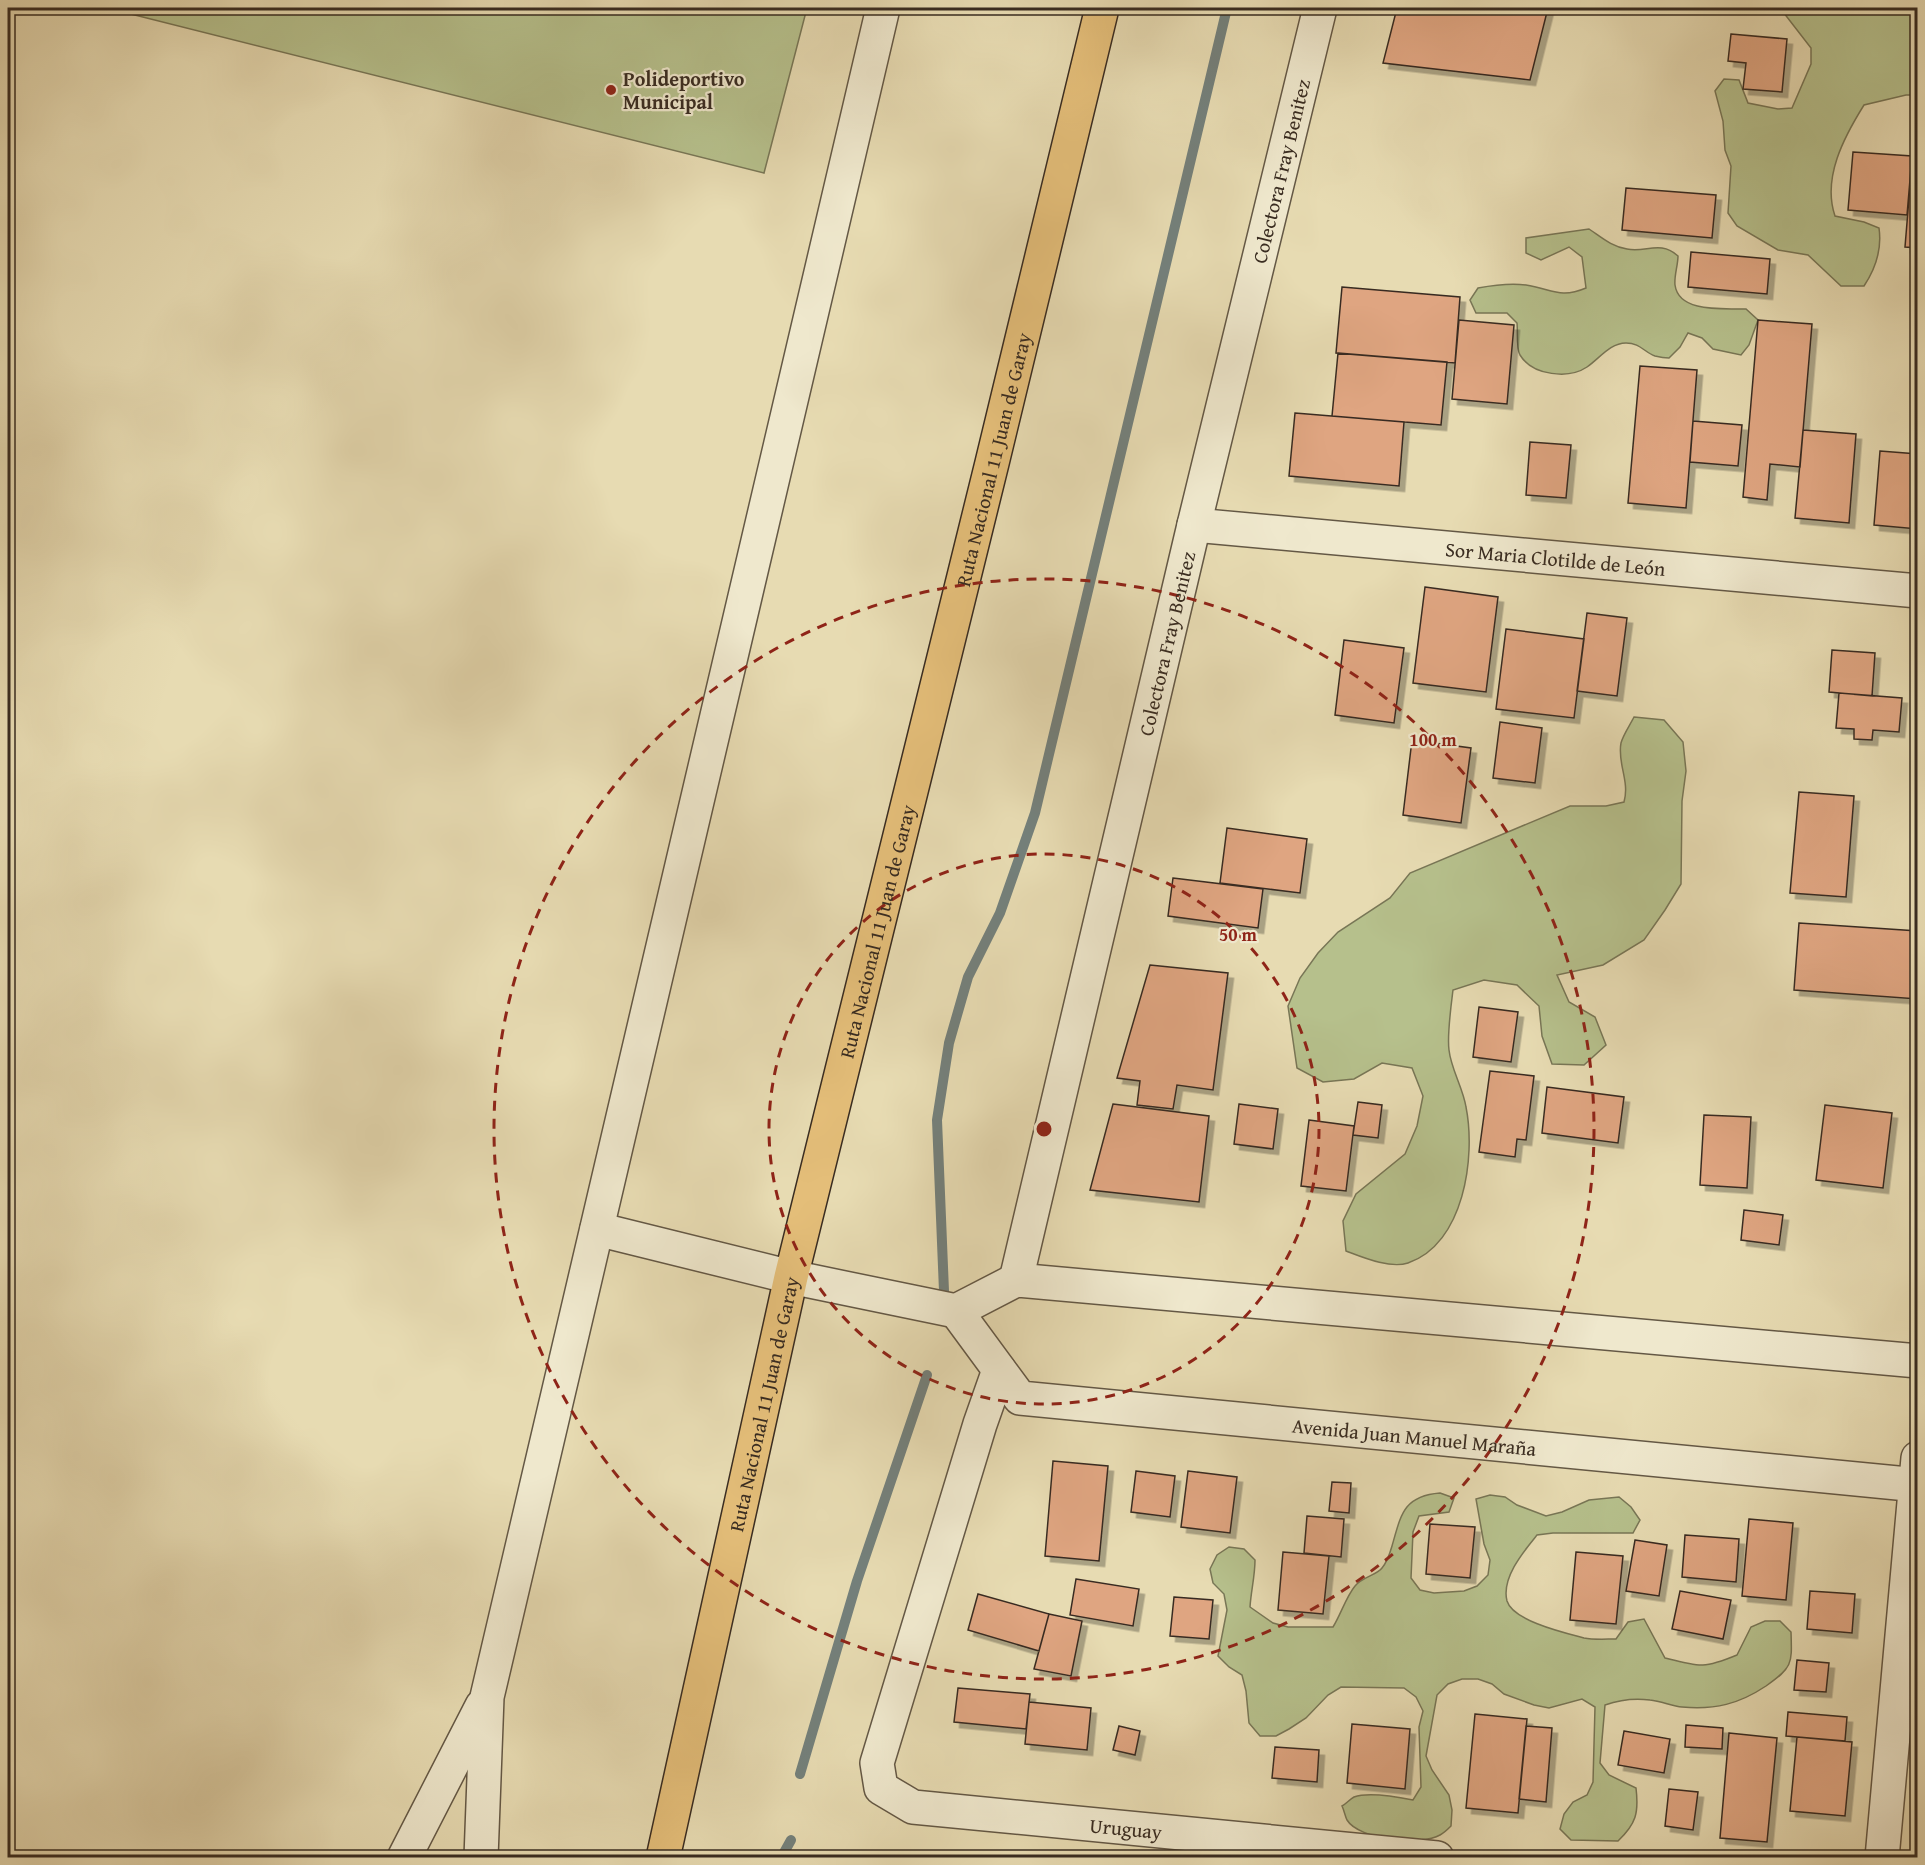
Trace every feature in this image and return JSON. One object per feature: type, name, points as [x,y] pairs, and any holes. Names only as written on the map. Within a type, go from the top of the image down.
[{"type":"highway","name":"Ruta Nacional 11 Juan de Garay","points":[[663,1857],[791,1277],[1102,8]]},
{"type":"street","points":[[481,1857],[487,1697],[883,8]]},
{"type":"street","name":"Colectora Fray Benitez","points":[[1016,1280],[1194,525],[1320,8]]},
{"type":"street","name":"Sor Maria Clotilde de León","points":[[1194,525],[1917,591]]},
{"type":"street","points":[[597,1229],[791,1277],[956,1311],[1016,1280],[1917,1361]]},
{"type":"street","name":"Avenida Juan Manuel Maraña","points":[[956,1311],[1020,1398],[1917,1476]]},
{"type":"street","name":"Uruguay","points":[[999,1370],[980,1424],[877,1763],[881,1788],[913,1807],[1234,1848],[1437,1857]]},
{"type":"street","points":[[1882,1857],[1917,1476]]},
{"type":"street","points":[[404,1857],[487,1697]]},
{"type":"green space","name":"Polideportivo Municipal","points":[[107,8],[807,8],[764,173]]},
{"type":"green space","points":[[1780,8],[1917,8],[1917,95],[1906,95],[1864,105],[1849,130],[1833,173],[1831,187],[1835,216],[1864,222],[1879,228],[1880,243],[1877,258],[1864,286],[1841,286],[1808,255],[1778,250],[1737,226],[1728,213],[1731,166],[1725,150],[1723,121],[1715,91],[1724,79],[1739,80],[1748,103],[1778,109],[1792,108],[1811,64],[1811,48]]},
{"type":"green space","points":[[1589,229],[1622,248],[1634,250],[1659,248],[1671,251],[1678,256],[1675,285],[1678,294],[1685,301],[1705,308],[1746,309],[1758,320],[1749,345],[1741,355],[1713,349],[1702,338],[1688,333],[1680,347],[1669,358],[1655,356],[1635,344],[1626,343],[1615,345],[1587,367],[1571,373],[1542,371],[1526,362],[1519,352],[1517,323],[1507,313],[1476,313],[1470,300],[1478,288],[1496,285],[1526,285],[1562,293],[1586,288],[1582,257],[1569,247],[1541,260],[1526,253],[1526,238]]},
{"type":"green space","points":[[1634,717],[1664,720],[1683,742],[1686,771],[1682,801],[1681,884],[1644,940],[1603,965],[1557,975],[1569,1002],[1595,1017],[1606,1045],[1584,1065],[1552,1064],[1542,1036],[1539,1006],[1517,985],[1484,980],[1453,990],[1449,1050],[1466,1107],[1469,1127],[1467,1173],[1462,1197],[1454,1218],[1442,1238],[1427,1253],[1408,1263],[1385,1263],[1346,1251],[1343,1221],[1356,1194],[1405,1154],[1417,1126],[1423,1096],[1412,1068],[1382,1063],[1354,1079],[1323,1082],[1297,1068],[1288,1006],[1300,978],[1318,953],[1338,932],[1390,898],[1410,873],[1570,806],[1606,806],[1624,802],[1626,787],[1620,750],[1625,733]]},
{"type":"green space","points":[[1440,1493],[1454,1498],[1449,1512],[1419,1516],[1413,1532],[1411,1578],[1420,1590],[1434,1593],[1464,1591],[1477,1586],[1488,1575],[1490,1560],[1484,1544],[1476,1499],[1490,1495],[1505,1497],[1517,1505],[1546,1516],[1562,1512],[1589,1500],[1619,1497],[1631,1507],[1640,1520],[1633,1533],[1537,1535],[1510,1574],[1506,1592],[1511,1608],[1519,1615],[1541,1625],[1592,1639],[1616,1639],[1628,1622],[1644,1619],[1665,1658],[1694,1665],[1716,1663],[1737,1655],[1751,1627],[1765,1621],[1780,1621],[1791,1632],[1791,1658],[1786,1669],[1766,1686],[1736,1701],[1705,1708],[1682,1707],[1639,1699],[1605,1705],[1600,1763],[1609,1775],[1636,1788],[1635,1818],[1618,1841],[1571,1840],[1560,1829],[1564,1814],[1573,1802],[1587,1795],[1593,1782],[1595,1707],[1582,1699],[1549,1708],[1504,1694],[1492,1684],[1478,1679],[1462,1679],[1448,1684],[1437,1695],[1426,1756],[1432,1770],[1449,1795],[1452,1810],[1451,1826],[1440,1835],[1420,1840],[1391,1839],[1364,1832],[1347,1820],[1342,1806],[1354,1797],[1367,1795],[1413,1800],[1421,1787],[1419,1727],[1423,1711],[1416,1697],[1404,1688],[1341,1687],[1328,1695],[1306,1718],[1276,1736],[1260,1736],[1249,1723],[1242,1675],[1218,1656],[1227,1610],[1224,1594],[1213,1583],[1210,1569],[1217,1555],[1229,1547],[1244,1549],[1255,1560],[1250,1607],[1273,1623],[1288,1627],[1333,1627],[1355,1586],[1361,1580],[1380,1570],[1385,1563],[1401,1516],[1406,1509],[1418,1498]]},
{"type":"building","points":[[1397,8],[1548,8],[1530,80],[1383,63]]},
{"type":"building","points":[[1731,34],[1787,39],[1782,92],[1743,89],[1746,63],[1728,61]]},
{"type":"building","points":[[1853,152],[1912,156],[1907,215],[1848,210]]},
{"type":"building","points":[[1910,186],[1918,187],[1918,248],[1905,247]]},
{"type":"building","points":[[1626,188],[1716,195],[1712,238],[1622,230]]},
{"type":"building","points":[[1691,252],[1770,259],[1767,294],[1688,287]]},
{"type":"building","points":[[1342,287],[1460,297],[1455,363],[1336,353]]},
{"type":"building","points":[[1459,320],[1514,325],[1507,404],[1452,399]]},
{"type":"building","points":[[1758,320],[1812,324],[1800,467],[1770,464],[1767,500],[1743,497]]},
{"type":"building","points":[[1338,353],[1447,362],[1441,425],[1332,416]]},
{"type":"building","points":[[1640,366],[1697,370],[1686,508],[1628,503]]},
{"type":"building","points":[[1295,413],[1404,422],[1399,486],[1289,476]]},
{"type":"building","points":[[1693,421],[1742,425],[1738,466],[1690,462]]},
{"type":"building","points":[[1803,430],[1856,434],[1849,523],[1795,518]]},
{"type":"building","points":[[1530,442],[1571,445],[1566,498],[1526,495]]},
{"type":"building","points":[[1880,451],[1918,454],[1918,529],[1874,525]]},
{"type":"building","points":[[1425,587],[1498,597],[1486,692],[1413,683]]},
{"type":"building","points":[[1587,613],[1627,618],[1617,696],[1577,691]]},
{"type":"building","points":[[1506,629],[1584,639],[1574,718],[1496,709]]},
{"type":"building","points":[[1344,640],[1404,648],[1394,723],[1335,715]]},
{"type":"building","points":[[1832,650],[1875,653],[1872,696],[1829,692]]},
{"type":"building","points":[[1839,693],[1902,698],[1899,732],[1873,730],[1872,740],[1854,739],[1854,729],[1836,728]]},
{"type":"building","points":[[1500,722],[1542,728],[1535,783],[1493,778]]},
{"type":"building","points":[[1412,740],[1471,748],[1461,823],[1403,815]]},
{"type":"building","points":[[1799,792],[1854,796],[1846,897],[1790,893]]},
{"type":"building","points":[[1227,828],[1307,839],[1300,893],[1220,883]]},
{"type":"building","points":[[1173,878],[1263,889],[1258,928],[1168,916]]},
{"type":"building","points":[[1799,923],[1918,931],[1918,999],[1794,990]]},
{"type":"building","points":[[1150,965],[1228,973],[1213,1090],[1177,1085],[1173,1109],[1137,1105],[1140,1081],[1117,1078]]},
{"type":"building","points":[[1479,1007],[1518,1012],[1511,1062],[1473,1057]]},
{"type":"building","points":[[1490,1071],[1534,1076],[1526,1140],[1517,1139],[1515,1157],[1479,1152]]},
{"type":"building","points":[[1547,1087],[1624,1097],[1618,1143],[1542,1133]]},
{"type":"building","points":[[1358,1102],[1382,1105],[1378,1138],[1353,1135]]},
{"type":"building","points":[[1113,1104],[1209,1116],[1199,1202],[1090,1190]]},
{"type":"building","points":[[1239,1104],[1278,1109],[1273,1149],[1234,1144]]},
{"type":"building","points":[[1825,1105],[1892,1113],[1883,1188],[1816,1180]]},
{"type":"building","points":[[1704,1115],[1751,1117],[1747,1188],[1700,1185]]},
{"type":"building","points":[[1309,1120],[1354,1126],[1346,1191],[1301,1186]]},
{"type":"building","points":[[1744,1210],[1783,1215],[1779,1245],[1741,1240]]},
{"type":"building","points":[[1053,1461],[1108,1466],[1099,1561],[1045,1556]]},
{"type":"building","points":[[1136,1471],[1175,1476],[1170,1517],[1131,1512]]},
{"type":"building","points":[[1188,1471],[1237,1477],[1230,1533],[1181,1527]]},
{"type":"building","points":[[1332,1482],[1351,1483],[1349,1513],[1329,1511]]},
{"type":"building","points":[[1307,1516],[1344,1519],[1341,1557],[1304,1553]]},
{"type":"building","points":[[1749,1519],[1793,1523],[1786,1600],[1742,1596]]},
{"type":"building","points":[[1430,1524],[1475,1527],[1470,1578],[1426,1574]]},
{"type":"building","points":[[1685,1535],[1739,1539],[1736,1582],[1682,1577]]},
{"type":"building","points":[[1635,1540],[1667,1545],[1659,1596],[1626,1591]]},
{"type":"building","points":[[1283,1552],[1329,1556],[1323,1614],[1278,1610]]},
{"type":"building","points":[[1576,1552],[1623,1556],[1616,1624],[1570,1620]]},
{"type":"building","points":[[1076,1579],[1139,1589],[1133,1626],[1070,1615]]},
{"type":"building","points":[[1680,1591],[1731,1600],[1723,1639],[1672,1629]]},
{"type":"building","points":[[1810,1591],[1855,1594],[1852,1633],[1807,1629]]},
{"type":"building","points":[[978,1594],[1049,1614],[1039,1651],[968,1630]]},
{"type":"building","points":[[1174,1597],[1213,1600],[1209,1639],[1170,1636]]},
{"type":"building","points":[[1049,1614],[1082,1621],[1071,1676],[1034,1669]]},
{"type":"building","points":[[1797,1660],[1829,1663],[1826,1692],[1794,1690]]},
{"type":"building","points":[[958,1688],[1030,1694],[1026,1729],[954,1722]]},
{"type":"building","points":[[1029,1702],[1091,1708],[1087,1750],[1025,1744]]},
{"type":"building","points":[[1788,1712],[1847,1717],[1845,1741],[1786,1736]]},
{"type":"building","points":[[1475,1714],[1527,1719],[1518,1813],[1466,1808]]},
{"type":"building","points":[[1352,1724],[1410,1729],[1405,1789],[1347,1783]]},
{"type":"building","points":[[1686,1725],[1723,1728],[1722,1749],[1685,1747]]},
{"type":"building","points":[[1119,1726],[1140,1731],[1135,1755],[1113,1750]]},
{"type":"building","points":[[1526,1726],[1552,1728],[1546,1802],[1519,1799]]},
{"type":"building","points":[[1624,1731],[1670,1739],[1664,1773],[1618,1765]]},
{"type":"building","points":[[1729,1733],[1777,1738],[1767,1842],[1720,1838]]},
{"type":"building","points":[[1797,1737],[1852,1742],[1845,1816],[1790,1811]]},
{"type":"building","points":[[1275,1747],[1319,1750],[1317,1782],[1272,1778]]},
{"type":"building","points":[[1669,1789],[1698,1792],[1693,1830],[1665,1826]]},
{"type":"waterway","points":[[944,1291],[937,1120],[949,1043],[968,977],[1000,913],[1035,813],[1227,8]]},
{"type":"waterway","points":[[800,1774],[857,1581],[927,1375]]},
{"type":"waterway","points":[[781,1858],[791,1840]]},
{"type":"place","name":"Polideportivo Municipal","points":[[611,90]]}]
